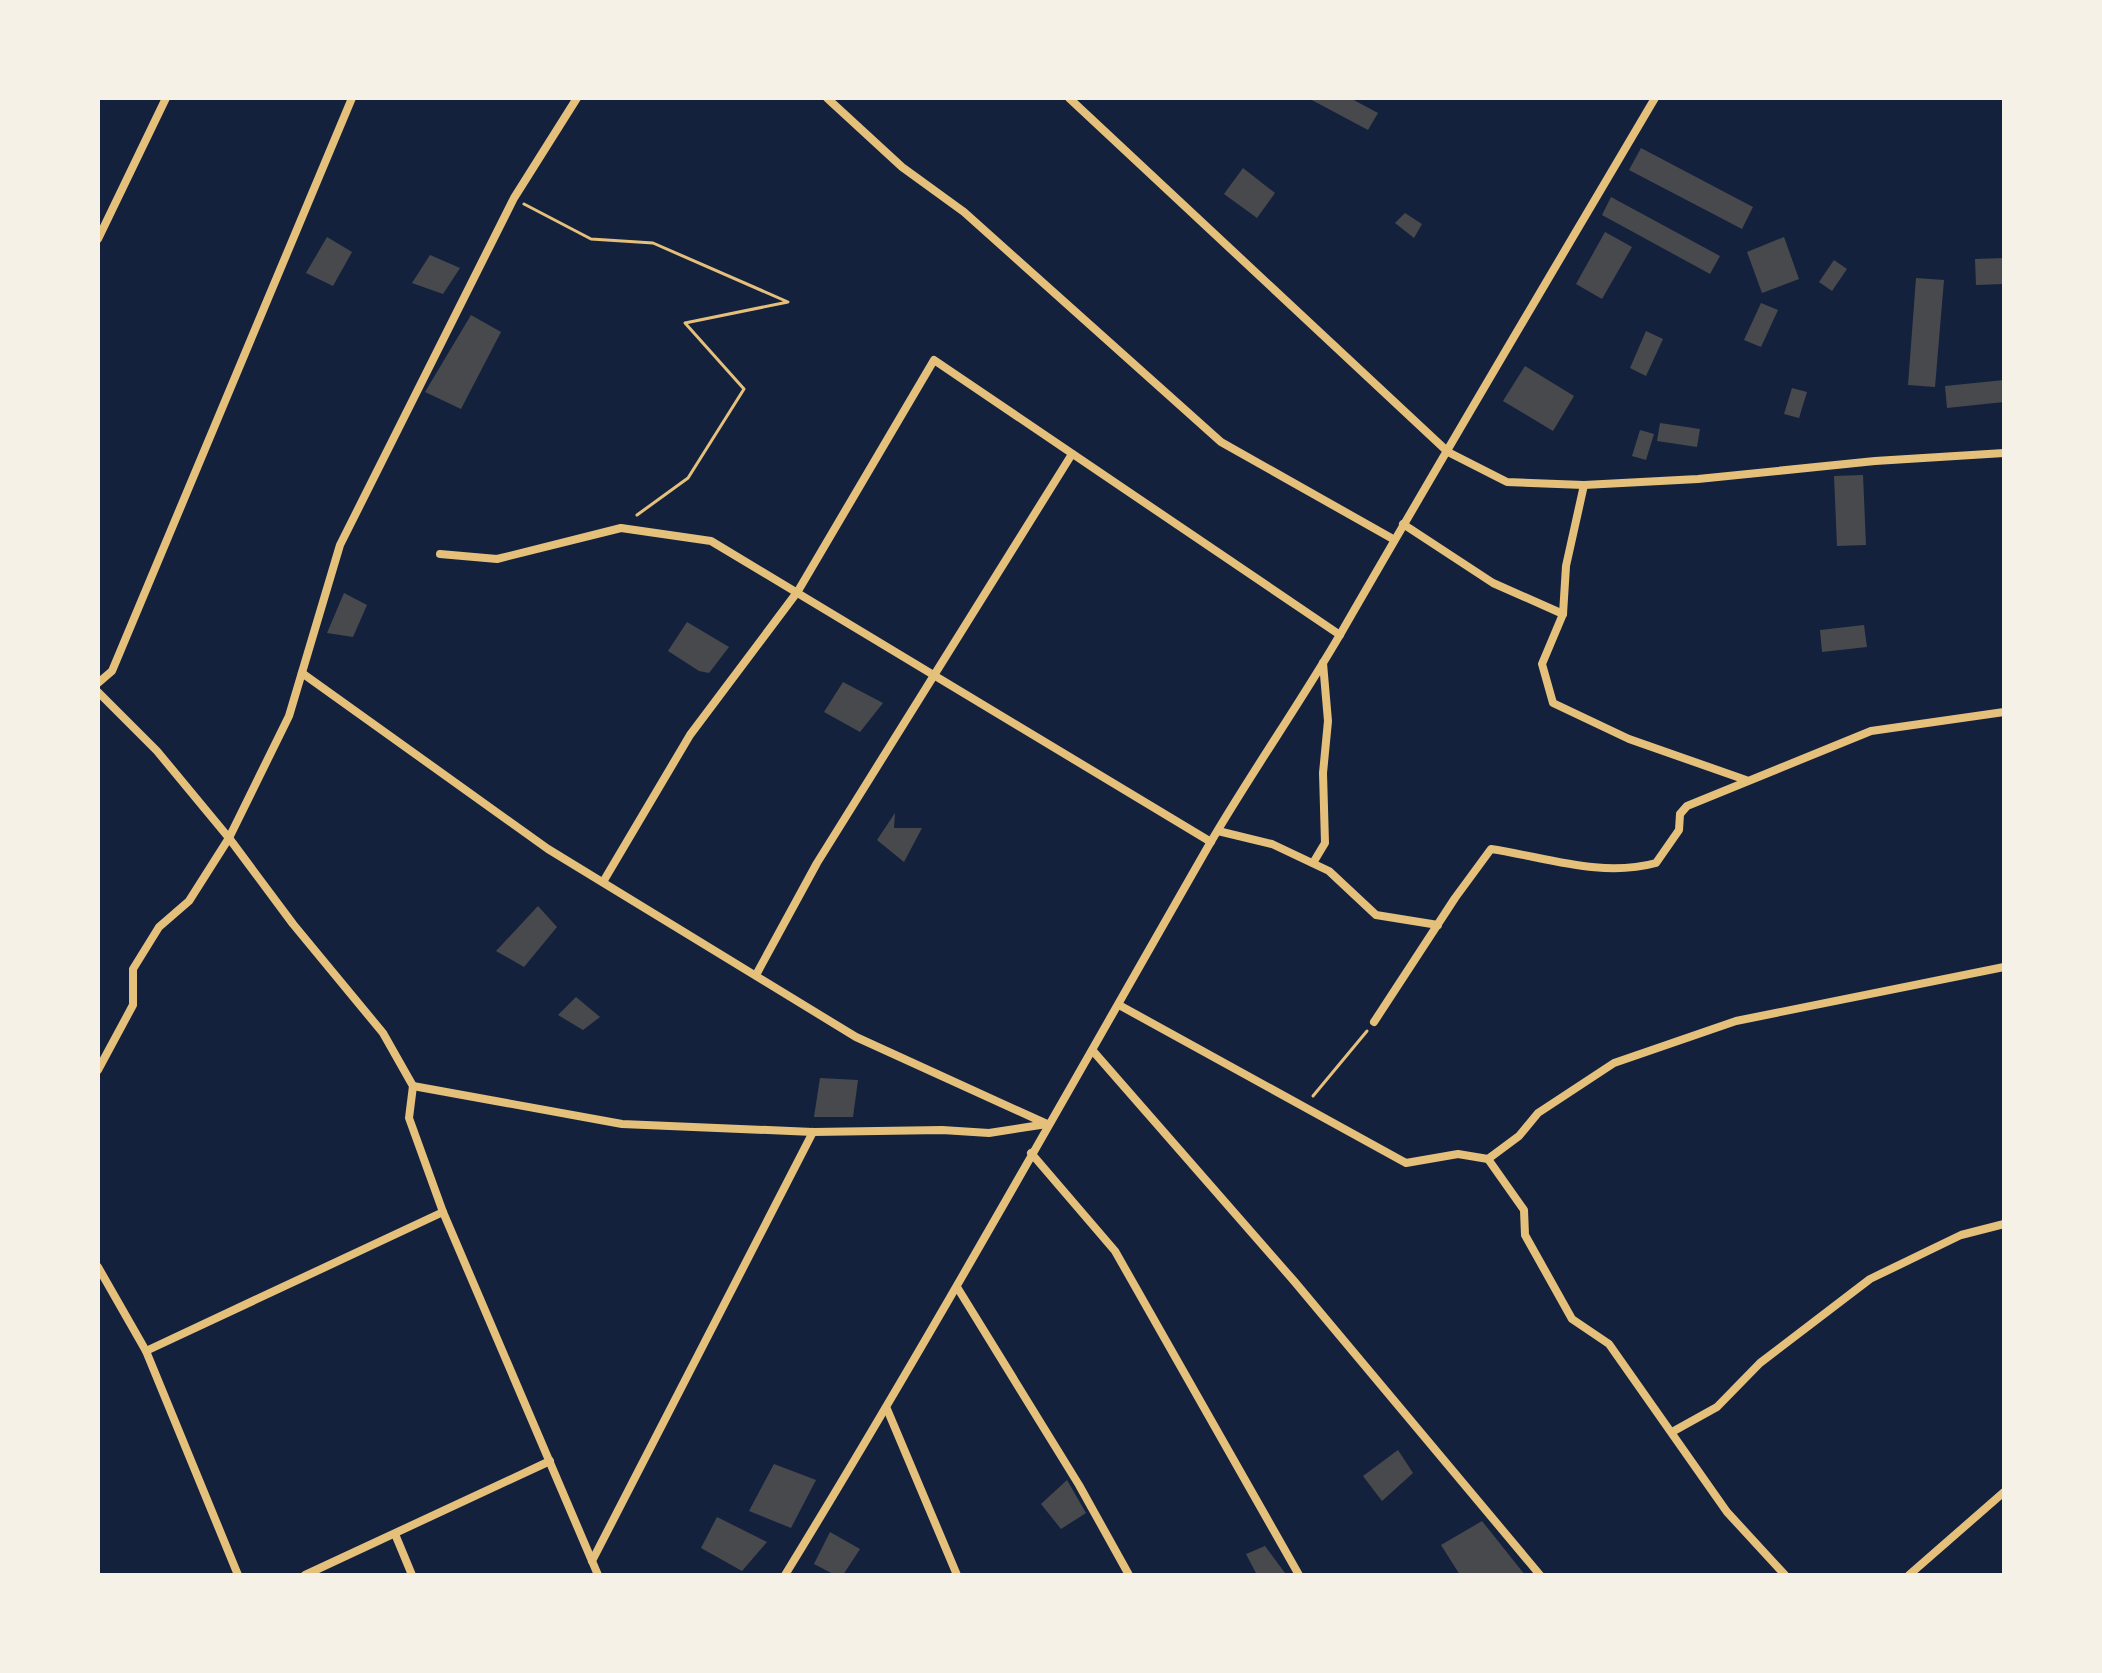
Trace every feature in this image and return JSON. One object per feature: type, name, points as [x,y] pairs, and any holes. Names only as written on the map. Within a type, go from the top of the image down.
[{"type":"street","points":[[98,239],[166,98]]},
{"type":"street","points":[[98,683],[112,671],[352,98]]},
{"type":"street","points":[[98,1070],[133,1005],[133,969],[159,927],[189,901],[229,838],[289,716],[340,545],[514,198],[577,98]]},
{"type":"street","points":[[827,98],[902,167],[964,212],[1221,442],[1393,539]]},
{"type":"street","points":[[1069,98],[1448,452],[1507,482],[1584,485],[1698,479],[1875,461],[2004,453]]},
{"type":"street","points":[[785,1575],[887,1409],[1047,1124],[1093,1051],[1211,842],[1340,635],[1393,539],[1448,452],[1655,98]]},
{"type":"street","points":[[603,882],[690,735],[798,591],[934,360],[1340,635]]},
{"type":"street","points":[[756,975],[817,863],[1072,454]]},
{"type":"street","points":[[1584,485],[1566,566],[1563,614],[1542,664],[1553,703],[1629,739],[1747,780]]},
{"type":"street","points":[[1403,524],[1493,583],[1563,614]]},
{"type":"street","points":[[440,554],[497,559],[621,528],[711,541],[1211,842]]},
{"type":"street","points":[[1313,863],[1325,843],[1323,773],[1328,721],[1323,662]]},
{"type":"street","points":[[302,673],[548,849],[856,1037],[1047,1124]]},
{"type":"street","points":[[98,692],[157,751],[383,1033],[413,1086],[409,1118],[443,1212],[598,1575]]},
{"type":"street","points":[[1374,1022],[1491,849],[1601,869],[1635,869],[1656,863],[1679,830],[1680,814],[1687,806],[1747,780],[1871,731],[2004,712]]},
{"type":"street","points":[[1218,831],[1272,844],[1329,871],[1376,915],[1438,925]]},
{"type":"street","points":[[1488,1159],[1519,1136],[1538,1113],[1614,1063],[1736,1021],[2004,967]]},
{"type":"street","points":[[1119,1005],[1406,1163],[1458,1154],[1488,1159],[1524,1210],[1525,1235],[1572,1319],[1609,1344],[1727,1512],[1785,1575]]},
{"type":"street","points":[[1093,1051],[1294,1281],[1540,1575]]},
{"type":"street","points":[[413,1086],[622,1124],[813,1132],[942,1130],[989,1133],[1047,1124]]},
{"type":"street","points":[[592,1561],[813,1132]]},
{"type":"street","points":[[1031,1153],[1115,1251],[1299,1575]]},
{"type":"street","points":[[146,1351],[443,1212]]},
{"type":"street","points":[[1672,1432],[1717,1407],[1760,1363],[1870,1279],[1961,1235],[2004,1224]]},
{"type":"street","points":[[98,1267],[146,1351],[238,1575]]},
{"type":"street","points":[[957,1287],[1079,1485],[1129,1575]]},
{"type":"street","points":[[887,1409],[957,1575]]},
{"type":"street","points":[[305,1575],[550,1461]]},
{"type":"street","points":[[1909,1575],[2004,1492]]},
{"type":"street","points":[[395,1534],[412,1575]]},
{"type":"path","points":[[514,198],[591,239],[653,243],[788,302],[685,323],[744,389],[688,478],[621,528]]},
{"type":"path","points":[[1304,1107],[1374,1022]]},
{"type":"building","points":[[1308,98],[1350,98],[1378,113],[1368,130]]},
{"type":"building","points":[[1641,148],[1753,207],[1742,229],[1629,170]]},
{"type":"building","points":[[1243,168],[1275,193],[1257,218],[1224,194]]},
{"type":"building","points":[[1611,197],[1720,256],[1710,274],[1602,215]]},
{"type":"building","points":[[1405,213],[1422,224],[1414,238],[1395,223]]},
{"type":"building","points":[[1605,232],[1632,247],[1602,299],[1576,284]]},
{"type":"building","points":[[327,237],[352,252],[333,286],[306,273]]},
{"type":"building","points":[[1784,237],[1799,279],[1762,293],[1747,252]]},
{"type":"building","points":[[430,255],[460,268],[443,294],[412,283]]},
{"type":"building","points":[[2004,258],[2004,284],[1976,285],[1975,259]]},
{"type":"building","points":[[1834,260],[1847,269],[1832,291],[1819,282]]},
{"type":"building","points":[[1916,278],[1944,280],[1935,387],[1908,385]]},
{"type":"building","points":[[1761,303],[1778,310],[1761,347],[1744,340]]},
{"type":"building","points":[[471,315],[501,332],[461,409],[425,392]]},
{"type":"building","points":[[1646,331],[1663,339],[1646,376],[1630,368]]},
{"type":"building","points":[[1525,366],[1574,396],[1553,431],[1503,401]]},
{"type":"building","points":[[2004,380],[2004,402],[1947,408],[1945,386]]},
{"type":"building","points":[[1792,388],[1807,392],[1799,418],[1784,414]]},
{"type":"building","points":[[1660,423],[1700,429],[1697,447],[1657,441]]},
{"type":"building","points":[[1640,430],[1654,434],[1646,460],[1632,456]]},
{"type":"building","points":[[1863,475],[1866,545],[1837,546],[1834,476]]},
{"type":"building","points":[[344,593],[367,605],[353,637],[327,633]]},
{"type":"building","points":[[687,622],[729,647],[709,673],[699,671],[668,651]]},
{"type":"building","points":[[1864,625],[1867,647],[1822,652],[1820,630]]},
{"type":"building","points":[[843,682],[883,703],[860,732],[824,712]]},
{"type":"building","points":[[895,813],[894,828],[922,828],[904,862],[877,840]]},
{"type":"building","points":[[538,906],[557,927],[524,967],[496,951]]},
{"type":"building","points":[[576,997],[600,1017],[583,1030],[558,1015]]},
{"type":"building","points":[[820,1078],[858,1080],[853,1117],[814,1117]]},
{"type":"building","points":[[1398,1450],[1413,1473],[1382,1501],[1363,1476]]},
{"type":"building","points":[[774,1464],[816,1480],[791,1528],[749,1511]]},
{"type":"building","points":[[1067,1480],[1086,1513],[1061,1529],[1041,1504]]},
{"type":"building","points":[[717,1517],[767,1542],[742,1571],[701,1548]]},
{"type":"building","points":[[1482,1521],[1525,1575],[1460,1575],[1441,1545]]},
{"type":"building","points":[[830,1532],[860,1549],[843,1575],[835,1575],[814,1564]]},
{"type":"building","points":[[1265,1546],[1285,1573],[1283,1575],[1257,1575],[1246,1554]]}]
